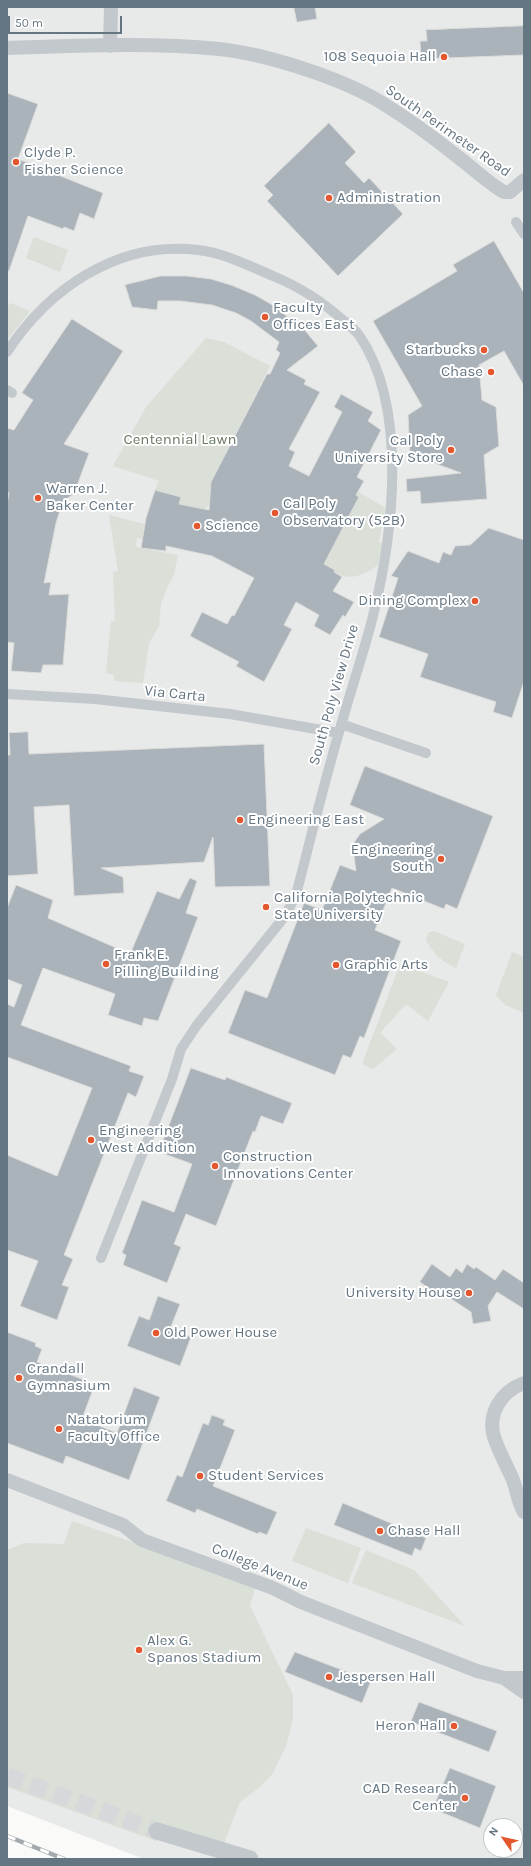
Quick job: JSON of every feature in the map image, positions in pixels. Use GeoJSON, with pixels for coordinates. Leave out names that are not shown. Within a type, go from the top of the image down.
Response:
{"type":"FeatureCollection","features":[{"type":"Feature","properties":{"kind":"street"},"geometry":{"type":"LineString","coordinates":[[110,46],[111,7]]}},
{"type":"Feature","properties":{"kind":"street","name":"South Perimeter Road"},"geometry":{"type":"LineString","coordinates":[[7,48],[110,46],[219,49],[244,53],[306,70],[337,81],[378,101],[416,125],[498,188],[510,192],[524,180]]}},
{"type":"Feature","properties":{"kind":"street"},"geometry":{"type":"LineString","coordinates":[[516,222],[524,234]]}},
{"type":"Feature","properties":{"kind":"street","name":"South Poly View Drive"},"geometry":{"type":"LineString","coordinates":[[7,352],[22,330],[43,306],[68,286],[91,271],[116,259],[132,254],[186,248],[220,254],[290,283],[327,305],[358,334],[375,367],[387,405],[392,450],[391,503],[388,535],[373,617],[340,728],[296,895],[285,916],[197,1025],[181,1049],[172,1079],[101,1258]]}},
{"type":"Feature","properties":{"kind":"street","name":"Via Carta"},"geometry":{"type":"LineString","coordinates":[[7,694],[95,699],[340,728],[426,753]]}},
{"type":"Feature","properties":{"kind":"street"},"geometry":{"type":"LineString","coordinates":[[523,1512],[513,1481],[494,1436],[493,1423],[495,1410],[502,1397],[514,1387],[524,1383]]}},
{"type":"Feature","properties":{"kind":"street","name":"College Avenue"},"geometry":{"type":"LineString","coordinates":[[7,1480],[123,1525],[142,1540],[273,1588],[301,1602],[477,1671],[504,1678],[524,1678]]}},
{"type":"Feature","properties":{"kind":"street","name":"College Avenue"},"geometry":{"type":"LineString","coordinates":[[504,1678],[524,1692]]}},
{"type":"Feature","properties":{"kind":"street"},"geometry":{"type":"LineString","coordinates":[[157,1831],[250,1859]]}},
{"type":"Feature","properties":{"kind":"shaded area","name":"California Polytechnic State University"},"geometry":{"type":"Polygon","coordinates":[[[7,7],[524,7],[524,1859],[144,1859],[7,1806],[7,7]]]}},
{"type":"Feature","properties":{"kind":"green space"},"geometry":{"type":"Polygon","coordinates":[[[34,237],[68,250],[60,272],[26,258],[34,237]]]}},
{"type":"Feature","properties":{"kind":"green space"},"geometry":{"type":"Polygon","coordinates":[[[11,303],[30,311],[7,340],[7,306],[11,303]]]}},
{"type":"Feature","properties":{"kind":"green space","name":"Centennial Lawn"},"geometry":{"type":"Polygon","coordinates":[[[206,338],[224,342],[270,366],[211,482],[210,504],[205,509],[179,504],[180,497],[155,490],[159,481],[113,466],[146,407],[206,338]]]}},
{"type":"Feature","properties":{"kind":"green space"},"geometry":{"type":"Polygon","coordinates":[[[358,492],[386,508],[384,525],[382,525],[379,543],[382,543],[378,565],[357,576],[346,577],[334,572],[335,569],[324,564],[359,497],[357,495],[358,492]]]}},
{"type":"Feature","properties":{"kind":"green space"},"geometry":{"type":"Polygon","coordinates":[[[109,515],[144,524],[142,539],[137,538],[136,547],[178,555],[174,575],[161,603],[159,626],[149,644],[143,683],[114,681],[114,675],[106,673],[111,621],[115,621],[113,572],[118,571],[109,515]]]}},
{"type":"Feature","properties":{"kind":"green space"},"geometry":{"type":"Polygon","coordinates":[[[434,931],[465,944],[456,968],[451,966],[435,953],[426,940],[428,933],[434,931]]]}},
{"type":"Feature","properties":{"kind":"green space"},"geometry":{"type":"Polygon","coordinates":[[[512,952],[524,957],[524,1013],[505,1005],[496,995],[512,952]]]}},
{"type":"Feature","properties":{"kind":"green space"},"geometry":{"type":"Polygon","coordinates":[[[400,964],[449,982],[428,1021],[406,1004],[380,1033],[397,1049],[373,1069],[362,1064],[400,964]]]}},
{"type":"Feature","properties":{"kind":"green space","name":"Alex G. Spanos Stadium"},"geometry":{"type":"Polygon","coordinates":[[[72,1521],[256,1585],[250,1606],[293,1695],[293,1719],[286,1746],[272,1775],[240,1802],[224,1843],[162,1825],[156,1841],[7,1787],[7,1550],[24,1543],[64,1544],[72,1521]]]}},
{"type":"Feature","properties":{"kind":"green space"},"geometry":{"type":"Polygon","coordinates":[[[306,1528],[361,1548],[348,1583],[292,1561],[306,1528]]]}},
{"type":"Feature","properties":{"kind":"green space"},"geometry":{"type":"Polygon","coordinates":[[[366,1550],[414,1570],[465,1626],[352,1583],[366,1550]]]}},
{"type":"Feature","properties":{"kind":"building"},"geometry":{"type":"Polygon","coordinates":[[[294,7],[315,7],[317,19],[297,22],[294,7]]]}},
{"type":"Feature","properties":{"kind":"building","name":"108 Sequoia Hall"},"geometry":{"type":"Polygon","coordinates":[[[524,26],[524,55],[421,59],[420,41],[427,41],[426,30],[524,26]]]}},
{"type":"Feature","properties":{"kind":"building","name":"Clyde P. Fisher Science"},"geometry":{"type":"Polygon","coordinates":[[[7,93],[38,104],[18,159],[103,193],[94,219],[80,213],[74,231],[64,227],[63,229],[28,216],[9,271],[7,271],[7,93]]]}},
{"type":"Feature","properties":{"kind":"building","name":"Administration"},"geometry":{"type":"Polygon","coordinates":[[[329,123],[356,152],[345,163],[364,183],[369,178],[403,214],[338,276],[267,201],[273,195],[264,186],[329,123]]]}},
{"type":"Feature","properties":{"kind":"building"},"geometry":{"type":"Polygon","coordinates":[[[494,241],[524,293],[524,386],[504,351],[479,365],[482,400],[496,407],[499,446],[484,455],[487,499],[421,504],[420,491],[407,492],[406,479],[461,473],[410,454],[408,415],[422,406],[373,321],[457,271],[453,265],[494,241]]]}},
{"type":"Feature","properties":{"kind":"building","name":"Science"},"geometry":{"type":"Polygon","coordinates":[[[161,276],[187,276],[211,279],[255,295],[276,307],[300,328],[302,327],[318,346],[287,370],[306,380],[304,384],[320,392],[289,449],[295,452],[289,466],[309,476],[342,412],[334,407],[341,394],[373,412],[368,421],[381,430],[357,477],[364,481],[356,495],[359,497],[324,564],[335,570],[334,572],[342,577],[333,591],[354,602],[345,617],[343,615],[330,635],[314,626],[319,615],[296,602],[284,625],[292,629],[264,682],[236,666],[239,662],[190,636],[202,612],[227,624],[232,615],[234,616],[254,578],[212,556],[166,546],[166,551],[141,548],[146,518],[155,490],[181,497],[179,504],[209,510],[211,482],[267,374],[270,374],[280,353],[276,350],[279,342],[251,321],[236,313],[212,305],[180,301],[158,301],[157,310],[132,307],[125,285],[161,276]]]}},
{"type":"Feature","properties":{"kind":"building","name":"Warren J. Baker Center"},"geometry":{"type":"Polygon","coordinates":[[[72,319],[123,351],[64,444],[89,453],[74,494],[63,501],[56,523],[44,583],[51,582],[49,595],[69,594],[63,665],[43,665],[41,673],[11,671],[14,643],[7,642],[7,504],[9,493],[7,492],[7,428],[14,430],[33,400],[22,393],[72,319]]]}},
{"type":"Feature","properties":{"kind":"building","name":"Dining Complex"},"geometry":{"type":"Polygon","coordinates":[[[489,528],[524,540],[524,681],[512,718],[493,712],[496,702],[420,677],[428,654],[379,637],[398,578],[391,576],[408,551],[439,563],[443,552],[451,555],[455,546],[470,545],[489,528]]]}},
{"type":"Feature","properties":{"kind":"building","name":"Engineering East"},"geometry":{"type":"Polygon","coordinates":[[[28,732],[29,754],[264,744],[270,886],[215,887],[213,837],[204,862],[101,868],[123,877],[124,893],[74,896],[69,805],[34,807],[38,874],[7,876],[7,755],[10,755],[9,733],[28,732]]]}},
{"type":"Feature","properties":{"kind":"building"},"geometry":{"type":"Polygon","coordinates":[[[365,766],[493,816],[457,909],[446,904],[444,909],[392,888],[375,930],[401,941],[364,1038],[360,1036],[351,1058],[343,1055],[335,1075],[228,1033],[245,990],[267,998],[304,903],[322,910],[340,865],[356,871],[353,849],[355,841],[360,834],[384,819],[350,805],[365,766]]]}},
{"type":"Feature","properties":{"kind":"building"},"geometry":{"type":"Polygon","coordinates":[[[190,878],[197,881],[186,913],[198,917],[158,1021],[144,1018],[142,1026],[108,1015],[115,994],[43,968],[21,1025],[131,1066],[129,1071],[144,1076],[136,1097],[128,1093],[64,1255],[73,1259],[62,1285],[69,1287],[57,1320],[20,1306],[38,1261],[7,1250],[7,1155],[57,1176],[92,1088],[7,1057],[7,1004],[14,1007],[22,985],[7,979],[7,908],[16,885],[53,900],[48,918],[130,954],[157,891],[179,899],[190,878]]]}},
{"type":"Feature","properties":{"kind":"building","name":"Construction Innovations Center"},"geometry":{"type":"Polygon","coordinates":[[[191,1068],[225,1080],[226,1077],[292,1103],[283,1124],[261,1116],[255,1132],[253,1131],[216,1226],[186,1214],[174,1244],[181,1247],[167,1283],[123,1265],[126,1255],[122,1253],[142,1200],[174,1212],[192,1164],[159,1152],[191,1068]]]}},
{"type":"Feature","properties":{"kind":"building","name":"University House"},"geometry":{"type":"Polygon","coordinates":[[[432,1264],[450,1277],[456,1268],[462,1273],[467,1264],[474,1269],[476,1267],[495,1280],[503,1269],[524,1283],[524,1309],[497,1292],[488,1306],[491,1321],[473,1324],[471,1312],[439,1291],[437,1294],[420,1282],[432,1264]]]}},
{"type":"Feature","properties":{"kind":"building","name":"Old Power House"},"geometry":{"type":"Polygon","coordinates":[[[158,1296],[180,1304],[170,1329],[191,1337],[180,1366],[127,1346],[139,1316],[149,1320],[158,1296]]]}},
{"type":"Feature","properties":{"kind":"building","name":"Natatorium Faculty Office"},"geometry":{"type":"Polygon","coordinates":[[[7,1332],[36,1343],[35,1346],[42,1349],[37,1362],[95,1384],[82,1419],[117,1433],[134,1387],[160,1397],[129,1480],[66,1456],[63,1464],[7,1443],[7,1332]]]}},
{"type":"Feature","properties":{"kind":"building","name":"Student Services"},"geometry":{"type":"Polygon","coordinates":[[[212,1415],[225,1420],[223,1425],[235,1430],[213,1486],[277,1512],[267,1535],[259,1532],[258,1534],[197,1509],[195,1513],[166,1501],[177,1475],[182,1477],[203,1423],[208,1425],[212,1415]]]}},
{"type":"Feature","properties":{"kind":"building","name":"Chase Hall"},"geometry":{"type":"Polygon","coordinates":[[[343,1503],[426,1538],[421,1551],[415,1548],[412,1556],[334,1525],[343,1503]]]}},
{"type":"Feature","properties":{"kind":"building","name":"Jespersen Hall"},"geometry":{"type":"Polygon","coordinates":[[[295,1652],[371,1681],[362,1703],[285,1672],[295,1652]]]}},
{"type":"Feature","properties":{"kind":"building","name":"Heron Hall"},"geometry":{"type":"Polygon","coordinates":[[[419,1702],[497,1731],[489,1752],[411,1722],[419,1702]]]}},
{"type":"Feature","properties":{"kind":"building","name":"CAD Research Center"},"geometry":{"type":"Polygon","coordinates":[[[450,1768],[496,1786],[480,1828],[433,1809],[450,1768]]]}},
{"type":"Feature","properties":{"kind":"tunnel"},"geometry":{"type":"LineString","coordinates":[[7,1776],[157,1831]]}},
{"type":"Feature","properties":{"kind":"railway"},"geometry":{"type":"LineString","coordinates":[[7,1836],[64,1859]]}},
{"type":"Feature","properties":{"kind":"place","name":"108 Sequoia Hall"},"geometry":{"type":"Point","coordinates":[444,57]}},
{"type":"Feature","properties":{"kind":"place","name":"Clyde P. Fisher Science"},"geometry":{"type":"Point","coordinates":[16,162]}},
{"type":"Feature","properties":{"kind":"place","name":"Administration"},"geometry":{"type":"Point","coordinates":[329,198]}},
{"type":"Feature","properties":{"kind":"place","name":"Faculty Offices East"},"geometry":{"type":"Point","coordinates":[265,317]}},
{"type":"Feature","properties":{"kind":"place","name":"Starbucks"},"geometry":{"type":"Point","coordinates":[484,350]}},
{"type":"Feature","properties":{"kind":"place","name":"Chase"},"geometry":{"type":"Point","coordinates":[491,372]}},
{"type":"Feature","properties":{"kind":"place","name":"Cal Poly University Store"},"geometry":{"type":"Point","coordinates":[451,450]}},
{"type":"Feature","properties":{"kind":"place","name":"Warren J. Baker Center"},"geometry":{"type":"Point","coordinates":[38,498]}},
{"type":"Feature","properties":{"kind":"place","name":"Cal Poly Observatory (52B)"},"geometry":{"type":"Point","coordinates":[275,513]}},
{"type":"Feature","properties":{"kind":"place","name":"Science"},"geometry":{"type":"Point","coordinates":[197,526]}},
{"type":"Feature","properties":{"kind":"place","name":"Dining Complex"},"geometry":{"type":"Point","coordinates":[475,601]}},
{"type":"Feature","properties":{"kind":"place","name":"Engineering East"},"geometry":{"type":"Point","coordinates":[240,820]}},
{"type":"Feature","properties":{"kind":"place","name":"Engineering South"},"geometry":{"type":"Point","coordinates":[441,859]}},
{"type":"Feature","properties":{"kind":"place","name":"California Polytechnic State University"},"geometry":{"type":"Point","coordinates":[266,907]}},
{"type":"Feature","properties":{"kind":"place","name":"Frank E. Pilling Building"},"geometry":{"type":"Point","coordinates":[106,964]}},
{"type":"Feature","properties":{"kind":"place","name":"Graphic Arts"},"geometry":{"type":"Point","coordinates":[336,965]}},
{"type":"Feature","properties":{"kind":"place","name":"Engineering West Addition"},"geometry":{"type":"Point","coordinates":[91,1140]}},
{"type":"Feature","properties":{"kind":"place","name":"Construction Innovations Center"},"geometry":{"type":"Point","coordinates":[215,1166]}},
{"type":"Feature","properties":{"kind":"place","name":"University House"},"geometry":{"type":"Point","coordinates":[469,1293]}},
{"type":"Feature","properties":{"kind":"place","name":"Old Power House"},"geometry":{"type":"Point","coordinates":[156,1333]}},
{"type":"Feature","properties":{"kind":"place","name":"Crandall Gymnasium"},"geometry":{"type":"Point","coordinates":[19,1378]}},
{"type":"Feature","properties":{"kind":"place","name":"Natatorium Faculty Office"},"geometry":{"type":"Point","coordinates":[59,1429]}},
{"type":"Feature","properties":{"kind":"place","name":"Student Services"},"geometry":{"type":"Point","coordinates":[200,1476]}},
{"type":"Feature","properties":{"kind":"place","name":"Chase Hall"},"geometry":{"type":"Point","coordinates":[380,1531]}},
{"type":"Feature","properties":{"kind":"place","name":"Alex G. Spanos Stadium"},"geometry":{"type":"Point","coordinates":[139,1650]}},
{"type":"Feature","properties":{"kind":"place","name":"Jespersen Hall"},"geometry":{"type":"Point","coordinates":[329,1677]}},
{"type":"Feature","properties":{"kind":"place","name":"Heron Hall"},"geometry":{"type":"Point","coordinates":[454,1726]}},
{"type":"Feature","properties":{"kind":"place","name":"CAD Research Center"},"geometry":{"type":"Point","coordinates":[465,1798]}}]}
